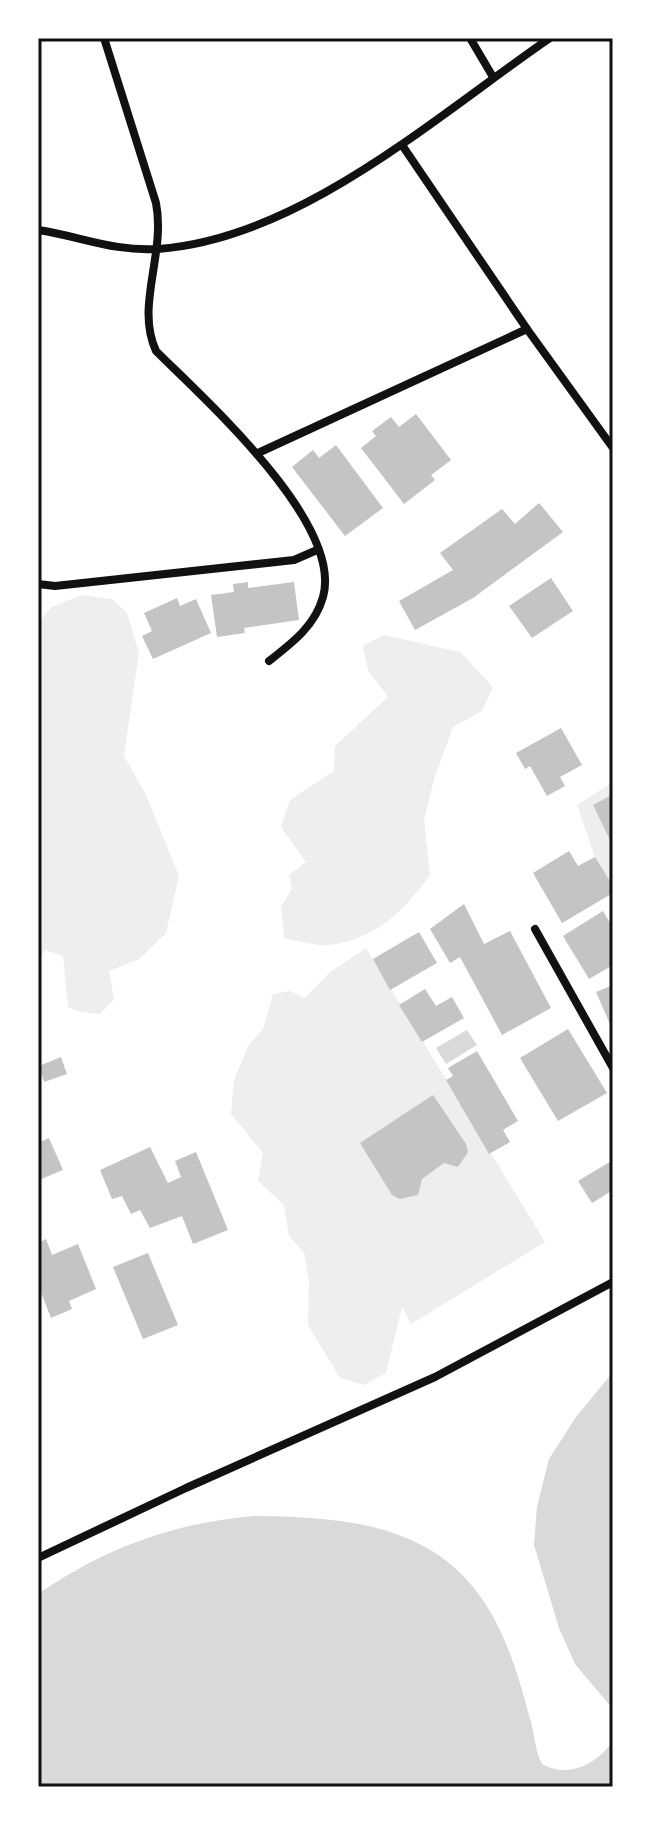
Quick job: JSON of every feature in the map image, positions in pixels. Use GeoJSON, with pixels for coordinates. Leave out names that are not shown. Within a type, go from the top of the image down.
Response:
{"type":"FeatureCollection","features":[{"type":"Feature","properties":{"kind":"street"},"geometry":{"type":"LineString","coordinates":[[104,38],[156,203],[161,229],[147,332],[156,351],[258,453],[307,523],[323,566],[324,596],[305,632],[269,661]]}},
{"type":"Feature","properties":{"kind":"street"},"geometry":{"type":"LineString","coordinates":[[470,38],[493,77]]}},
{"type":"Feature","properties":{"kind":"street"},"geometry":{"type":"LineString","coordinates":[[38,230],[110,248],[158,249],[220,238],[279,217],[402,145],[550,38]]}},
{"type":"Feature","properties":{"kind":"street"},"geometry":{"type":"LineString","coordinates":[[402,145],[527,329],[613,448]]}},
{"type":"Feature","properties":{"kind":"street"},"geometry":{"type":"LineString","coordinates":[[258,453],[527,329]]}},
{"type":"Feature","properties":{"kind":"street"},"geometry":{"type":"LineString","coordinates":[[38,584],[55,586],[294,560],[317,550]]}},
{"type":"Feature","properties":{"kind":"street"},"geometry":{"type":"LineString","coordinates":[[535,929],[613,1068]]}},
{"type":"Feature","properties":{"kind":"street"},"geometry":{"type":"LineString","coordinates":[[38,1558],[435,1377],[613,1282]]}},
{"type":"Feature","properties":{"kind":"shaded area"},"geometry":{"type":"Polygon","coordinates":[[[82,595],[112,599],[127,613],[139,652],[124,756],[146,795],[179,876],[166,933],[139,959],[109,971],[114,999],[100,1014],[68,1007],[63,956],[45,950],[38,963],[38,624],[51,607],[82,595]]]}},
{"type":"Feature","properties":{"kind":"shaded area"},"geometry":{"type":"Polygon","coordinates":[[[384,635],[460,652],[493,687],[482,711],[453,727],[435,776],[424,819],[430,875],[420,888],[387,922],[360,937],[328,945],[284,938],[281,907],[292,889],[289,875],[306,862],[281,827],[290,800],[334,771],[335,746],[388,697],[368,670],[363,646],[384,635]]]}},
{"type":"Feature","properties":{"kind":"shaded area"},"geometry":{"type":"Polygon","coordinates":[[[613,782],[613,886],[595,857],[577,805],[613,782]]]}},
{"type":"Feature","properties":{"kind":"shaded area"},"geometry":{"type":"Polygon","coordinates":[[[366,948],[545,1242],[411,1324],[402,1307],[386,1373],[364,1385],[340,1378],[308,1325],[309,1282],[304,1253],[289,1236],[284,1205],[258,1181],[263,1153],[231,1114],[234,1080],[248,1046],[263,1029],[273,994],[290,991],[305,998],[330,972],[366,948]]]}},
{"type":"Feature","properties":{"kind":"shaded area"},"geometry":{"type":"Polygon","coordinates":[[[467,1030],[477,1045],[446,1064],[436,1048],[467,1030]]]}},
{"type":"Feature","properties":{"kind":"shaded area"},"geometry":{"type":"Polygon","coordinates":[[[613,1372],[613,1709],[575,1664],[559,1628],[534,1545],[537,1507],[549,1459],[576,1417],[613,1372]]]}},
{"type":"Feature","properties":{"kind":"shaded area"},"geometry":{"type":"Polygon","coordinates":[[[254,1516],[334,1520],[371,1527],[405,1538],[436,1554],[464,1576],[488,1607],[514,1664],[542,1764],[562,1770],[581,1767],[599,1756],[613,1741],[613,1787],[38,1787],[38,1594],[89,1563],[141,1540],[224,1519],[254,1516]]]}},
{"type":"Feature","properties":{"kind":"building"},"geometry":{"type":"Polygon","coordinates":[[[416,414],[451,460],[431,475],[435,480],[404,504],[361,448],[376,436],[372,431],[391,417],[399,427],[416,414]]]}},
{"type":"Feature","properties":{"kind":"building"},"geometry":{"type":"Polygon","coordinates":[[[336,445],[383,508],[345,536],[292,467],[313,450],[319,458],[336,445]]]}},
{"type":"Feature","properties":{"kind":"building"},"geometry":{"type":"Polygon","coordinates":[[[539,503],[563,532],[473,598],[415,630],[399,601],[453,570],[440,553],[502,509],[515,524],[539,503]]]}},
{"type":"Feature","properties":{"kind":"building"},"geometry":{"type":"Polygon","coordinates":[[[551,578],[573,611],[532,638],[509,606],[551,578]]]}},
{"type":"Feature","properties":{"kind":"building"},"geometry":{"type":"Polygon","coordinates":[[[248,582],[248,588],[294,582],[299,620],[244,628],[245,633],[217,637],[211,595],[234,592],[233,584],[248,582]]]}},
{"type":"Feature","properties":{"kind":"building"},"geometry":{"type":"Polygon","coordinates":[[[177,598],[180,606],[196,599],[211,633],[153,659],[142,636],[152,631],[144,613],[177,598]]]}},
{"type":"Feature","properties":{"kind":"building"},"geometry":{"type":"Polygon","coordinates":[[[561,728],[582,765],[560,777],[565,786],[547,796],[530,766],[525,769],[516,753],[561,728]]]}},
{"type":"Feature","properties":{"kind":"building"},"geometry":{"type":"Polygon","coordinates":[[[610,796],[613,802],[613,846],[593,805],[610,796]]]}},
{"type":"Feature","properties":{"kind":"building"},"geometry":{"type":"Polygon","coordinates":[[[569,851],[578,866],[595,857],[613,886],[613,893],[562,923],[533,873],[569,851]]]}},
{"type":"Feature","properties":{"kind":"building"},"geometry":{"type":"Polygon","coordinates":[[[464,904],[484,944],[510,931],[551,1008],[502,1035],[460,957],[450,963],[430,929],[464,904]]]}},
{"type":"Feature","properties":{"kind":"building"},"geometry":{"type":"Polygon","coordinates":[[[603,911],[613,928],[613,965],[589,979],[563,936],[603,911]]]}},
{"type":"Feature","properties":{"kind":"building"},"geometry":{"type":"Polygon","coordinates":[[[419,932],[437,963],[390,990],[373,959],[419,932]]]}},
{"type":"Feature","properties":{"kind":"building"},"geometry":{"type":"Polygon","coordinates":[[[613,985],[613,1031],[596,992],[613,985]]]}},
{"type":"Feature","properties":{"kind":"building"},"geometry":{"type":"Polygon","coordinates":[[[425,989],[436,1006],[452,997],[464,1018],[422,1042],[399,1005],[425,989]]]}},
{"type":"Feature","properties":{"kind":"building"},"geometry":{"type":"Polygon","coordinates":[[[568,1029],[607,1093],[558,1121],[520,1058],[568,1029]]]}},
{"type":"Feature","properties":{"kind":"building"},"geometry":{"type":"Polygon","coordinates":[[[477,1051],[518,1121],[503,1130],[510,1142],[489,1154],[446,1080],[453,1076],[448,1068],[477,1051]]]}},
{"type":"Feature","properties":{"kind":"building"},"geometry":{"type":"Polygon","coordinates":[[[61,1057],[67,1074],[44,1082],[39,1066],[61,1057]]]}},
{"type":"Feature","properties":{"kind":"building"},"geometry":{"type":"Polygon","coordinates":[[[433,1095],[466,1144],[468,1152],[458,1167],[444,1163],[422,1179],[418,1195],[400,1199],[392,1195],[360,1143],[433,1095]]]}},
{"type":"Feature","properties":{"kind":"building"},"geometry":{"type":"Polygon","coordinates":[[[49,1138],[63,1170],[39,1180],[38,1143],[49,1138]]]}},
{"type":"Feature","properties":{"kind":"building"},"geometry":{"type":"Polygon","coordinates":[[[150,1147],[168,1183],[181,1177],[175,1161],[196,1152],[228,1230],[193,1244],[182,1216],[150,1228],[140,1210],[131,1214],[122,1196],[112,1199],[100,1170],[150,1147]]]}},
{"type":"Feature","properties":{"kind":"building"},"geometry":{"type":"Polygon","coordinates":[[[613,1160],[613,1190],[592,1203],[578,1181],[613,1160]]]}},
{"type":"Feature","properties":{"kind":"building"},"geometry":{"type":"Polygon","coordinates":[[[46,1239],[52,1255],[78,1244],[96,1289],[69,1301],[72,1309],[51,1318],[38,1285],[38,1243],[46,1239]]]}},
{"type":"Feature","properties":{"kind":"building"},"geometry":{"type":"Polygon","coordinates":[[[148,1253],[178,1325],[143,1339],[113,1267],[148,1253]]]}}]}
